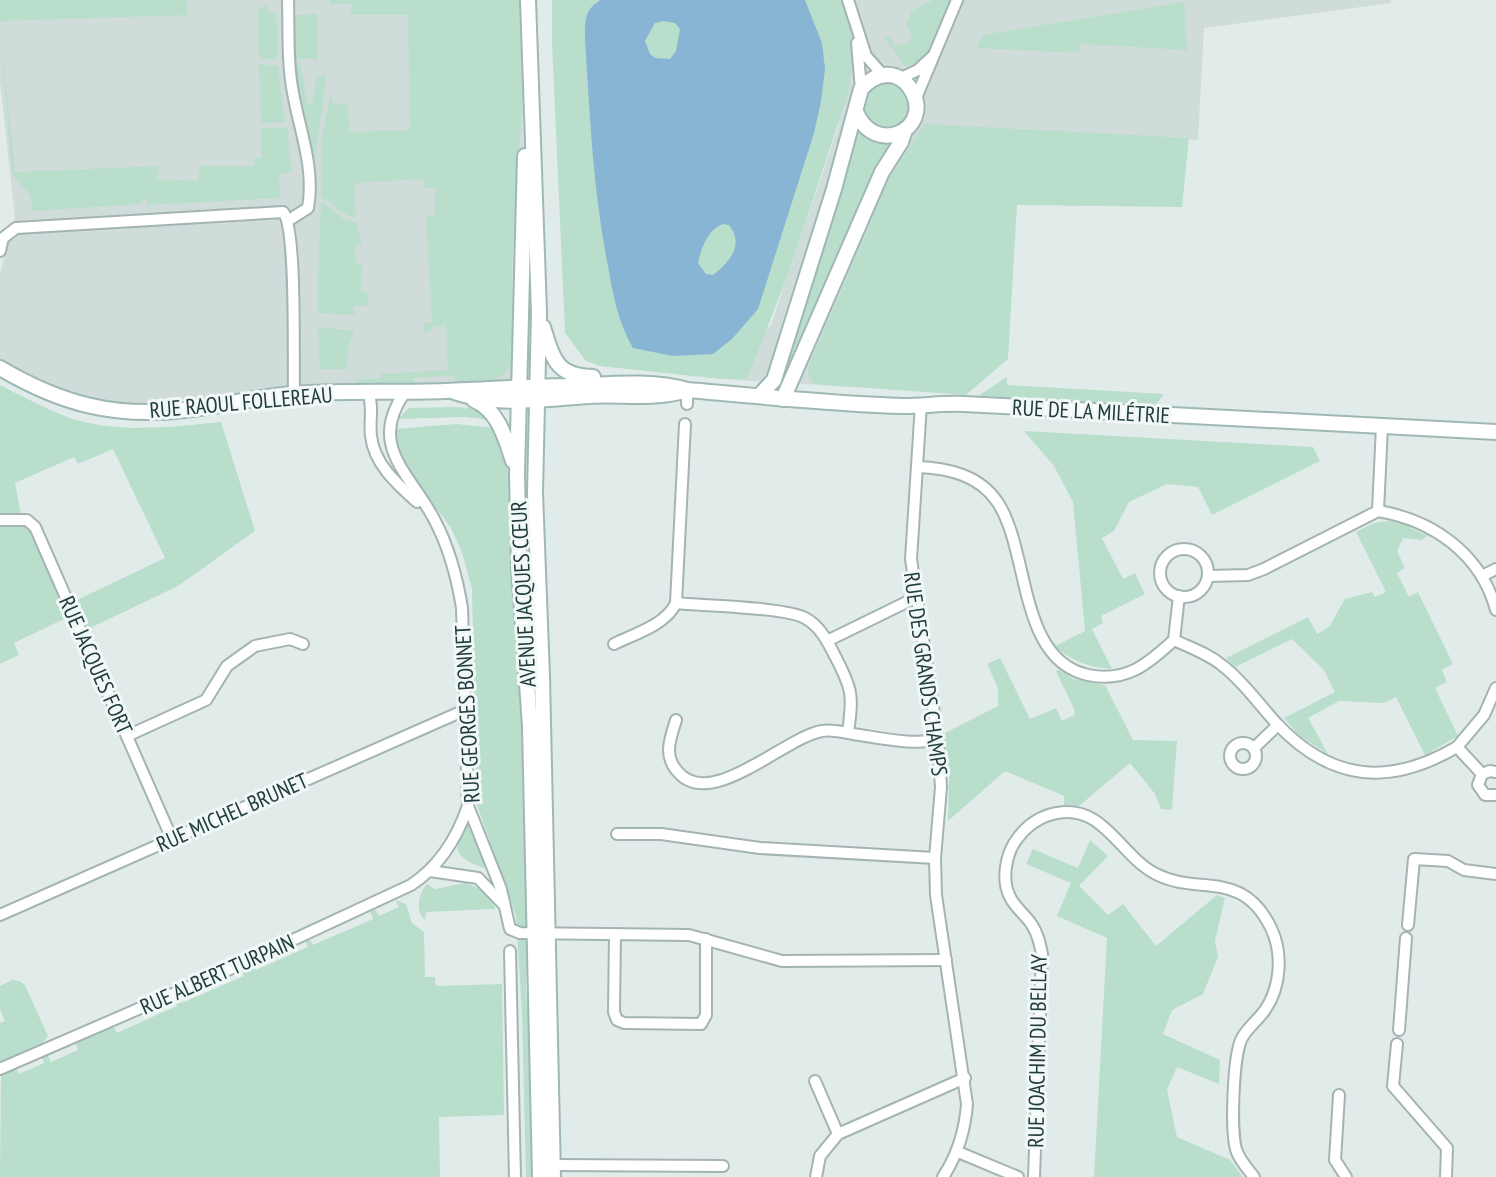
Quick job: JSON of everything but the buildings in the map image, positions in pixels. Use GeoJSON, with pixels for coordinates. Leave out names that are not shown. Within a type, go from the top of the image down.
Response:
{"type":"FeatureCollection","features":[{"type":"Feature","properties":{"kind":"street"},"geometry":{"type":"LineString","coordinates":[[288,0],[292,91],[310,176],[308,208],[289,220]]}},
{"type":"Feature","properties":{"kind":"street"},"geometry":{"type":"LineString","coordinates":[[848,0],[866,56],[883,75]]}},
{"type":"Feature","properties":{"kind":"street"},"geometry":{"type":"LineString","coordinates":[[783,399],[882,172],[916,113],[916,98],[957,0]]}},
{"type":"Feature","properties":{"kind":"street","name":"AVENUE JACQUES CŒUR"},"geometry":{"type":"LineString","coordinates":[[528,6],[539,312],[536,583],[542,676],[546,1171]]}},
{"type":"Feature","properties":{"kind":"street","name":"AVENUE JACQUES CŒUR"},"geometry":{"type":"LineString","coordinates":[[528,6],[517,474],[519,568],[542,933]]}},
{"type":"Feature","properties":{"kind":"street"},"geometry":{"type":"LineString","coordinates":[[856,25],[861,89]]}},
{"type":"Feature","properties":{"kind":"street"},"geometry":{"type":"LineString","coordinates":[[759,396],[774,380],[861,89],[883,75],[901,78],[918,70],[933,56]]}},
{"type":"Feature","properties":{"kind":"street"},"geometry":{"type":"LineString","coordinates":[[901,78],[916,98]]}},
{"type":"Feature","properties":{"kind":"street"},"geometry":{"type":"LineString","coordinates":[[856,112],[866,129],[875,135],[895,135],[905,130]]}},
{"type":"Feature","properties":{"kind":"street"},"geometry":{"type":"LineString","coordinates":[[0,251],[7,234],[16,228],[283,212],[289,220],[292,251],[294,394]]}},
{"type":"Feature","properties":{"kind":"street"},"geometry":{"type":"LineString","coordinates":[[783,399],[778,380],[800,314],[799,300]]}},
{"type":"Feature","properties":{"kind":"street"},"geometry":{"type":"LineString","coordinates":[[539,312],[551,352],[564,371],[576,377],[636,385]]}},
{"type":"Feature","properties":{"kind":"street","name":"RUE RAOUL FOLLEREAU"},"geometry":{"type":"LineString","coordinates":[[0,368],[61,398],[104,410],[166,412],[294,394],[519,393]]}},
{"type":"Feature","properties":{"kind":"street","name":"RUE DE LA MILÉTRIE"},"geometry":{"type":"LineString","coordinates":[[538,393],[636,385],[672,386],[687,397]]}},
{"type":"Feature","properties":{"kind":"street"},"geometry":{"type":"LineString","coordinates":[[450,391],[484,404],[494,414],[517,474]]}},
{"type":"Feature","properties":{"kind":"street","name":"RUE GEORGES BONNET"},"geometry":{"type":"LineString","coordinates":[[368,392],[373,408],[372,441],[379,462],[433,517]]}},
{"type":"Feature","properties":{"kind":"street","name":"RUE GEORGES BONNET"},"geometry":{"type":"LineString","coordinates":[[405,392],[392,413],[390,440],[397,461],[433,517],[449,552],[460,594],[468,806],[501,889],[510,929],[520,933],[542,933]]}},
{"type":"Feature","properties":{"kind":"street"},"geometry":{"type":"LineString","coordinates":[[470,398],[538,393]]}},
{"type":"Feature","properties":{"kind":"street","name":"RUE DE LA MILÉTRIE"},"geometry":{"type":"LineString","coordinates":[[538,393],[759,396],[906,406],[964,404],[1496,432]]}},
{"type":"Feature","properties":{"kind":"street","name":"RUE DES GRANDS CHAMPS"},"geometry":{"type":"LineString","coordinates":[[921,404],[911,559],[938,740],[941,787],[935,858],[936,895],[967,1104],[958,1152],[943,1177]]}},
{"type":"Feature","properties":{"kind":"street"},"geometry":{"type":"LineString","coordinates":[[614,644],[663,620],[676,603],[685,424]]}},
{"type":"Feature","properties":{"kind":"street"},"geometry":{"type":"LineString","coordinates":[[1378,511],[1382,426]]}},
{"type":"Feature","properties":{"kind":"street"},"geometry":{"type":"LineString","coordinates":[[917,467],[963,475],[977,482],[997,502],[1008,525],[1039,633],[1062,663],[1082,673],[1120,676],[1141,668],[1174,640],[1179,596]]}},
{"type":"Feature","properties":{"kind":"street"},"geometry":{"type":"LineString","coordinates":[[1208,576],[1233,577],[1264,569],[1378,511],[1415,520],[1442,534],[1463,552],[1482,576],[1496,610]]}},
{"type":"Feature","properties":{"kind":"street","name":"RUE JACQUES FORT"},"geometry":{"type":"LineString","coordinates":[[0,520],[27,520],[35,527],[172,839]]}},
{"type":"Feature","properties":{"kind":"street"},"geometry":{"type":"LineString","coordinates":[[1185,549],[1200,555],[1208,568],[1208,576],[1198,593],[1179,596],[1166,588],[1161,574],[1162,566],[1170,554],[1185,549]]}},
{"type":"Feature","properties":{"kind":"street"},"geometry":{"type":"LineString","coordinates":[[1482,576],[1496,569]]}},
{"type":"Feature","properties":{"kind":"street"},"geometry":{"type":"LineString","coordinates":[[827,641],[917,597]]}},
{"type":"Feature","properties":{"kind":"street"},"geometry":{"type":"LineString","coordinates":[[676,603],[797,614],[817,627],[851,686],[848,733]]}},
{"type":"Feature","properties":{"kind":"street"},"geometry":{"type":"LineString","coordinates":[[127,736],[206,700],[227,666],[255,646],[290,639],[303,644]]}},
{"type":"Feature","properties":{"kind":"street"},"geometry":{"type":"LineString","coordinates":[[1174,640],[1207,655],[1226,668],[1300,747],[1318,758],[1361,773],[1401,772],[1457,747],[1484,715],[1496,688]]}},
{"type":"Feature","properties":{"kind":"street","name":"RUE MICHEL BRUNET"},"geometry":{"type":"LineString","coordinates":[[0,915],[465,710]]}},
{"type":"Feature","properties":{"kind":"street"},"geometry":{"type":"LineString","coordinates":[[676,720],[669,740],[670,760],[684,779],[697,784],[714,783],[814,733],[828,730],[920,743],[938,740]]}},
{"type":"Feature","properties":{"kind":"street"},"geometry":{"type":"LineString","coordinates":[[1254,748],[1278,725]]}},
{"type":"Feature","properties":{"kind":"street"},"geometry":{"type":"LineString","coordinates":[[1457,747],[1482,774]]}},
{"type":"Feature","properties":{"kind":"street"},"geometry":{"type":"LineString","coordinates":[[1496,772],[1482,774],[1478,781],[1479,789],[1485,795],[1496,795]]}},
{"type":"Feature","properties":{"kind":"street","name":"RUE ALBERT TURPAIN"},"geometry":{"type":"LineString","coordinates":[[0,1069],[395,894],[430,871],[449,847],[468,806]]}},
{"type":"Feature","properties":{"kind":"street","name":"RUE JOACHIM DU BELLAY"},"geometry":{"type":"LineString","coordinates":[[1034,1177],[1042,954],[1032,924],[1010,897],[1006,875],[1011,848],[1027,827],[1053,814],[1074,812],[1088,815],[1100,823],[1132,857],[1157,875],[1171,880],[1207,883],[1239,893],[1263,914],[1272,930],[1279,967],[1273,994],[1268,1006],[1242,1038],[1236,1062],[1236,1150],[1254,1177]]}},
{"type":"Feature","properties":{"kind":"street"},"geometry":{"type":"LineString","coordinates":[[617,834],[661,834],[760,848],[935,858]]}},
{"type":"Feature","properties":{"kind":"street"},"geometry":{"type":"LineString","coordinates":[[1408,925],[1414,859],[1448,861],[1464,870],[1496,874]]}},
{"type":"Feature","properties":{"kind":"street"},"geometry":{"type":"LineString","coordinates":[[430,871],[478,878],[505,906]]}},
{"type":"Feature","properties":{"kind":"street"},"geometry":{"type":"LineString","coordinates":[[542,933],[689,935],[782,961],[946,960]]}},
{"type":"Feature","properties":{"kind":"street"},"geometry":{"type":"LineString","coordinates":[[615,934],[614,1012],[617,1020],[624,1023],[697,1025],[704,1020],[706,939]]}},
{"type":"Feature","properties":{"kind":"street"},"geometry":{"type":"LineString","coordinates":[[1399,1030],[1406,938]]}},
{"type":"Feature","properties":{"kind":"street"},"geometry":{"type":"LineString","coordinates":[[510,951],[515,1177]]}},
{"type":"Feature","properties":{"kind":"street"},"geometry":{"type":"LineString","coordinates":[[1397,1044],[1393,1086],[1447,1148],[1446,1177]]}},
{"type":"Feature","properties":{"kind":"street"},"geometry":{"type":"LineString","coordinates":[[816,1177],[820,1156],[838,1134],[965,1078]]}},
{"type":"Feature","properties":{"kind":"street"},"geometry":{"type":"LineString","coordinates":[[815,1081],[838,1134]]}},
{"type":"Feature","properties":{"kind":"street"},"geometry":{"type":"LineString","coordinates":[[1339,1095],[1335,1160],[1346,1177]]}},
{"type":"Feature","properties":{"kind":"street","name":"RUE JOACHIM DU BELLAY"},"geometry":{"type":"LineString","coordinates":[[958,1152],[1018,1177]]}},
{"type":"Feature","properties":{"kind":"street"},"geometry":{"type":"LineString","coordinates":[[546,1171],[723,1166]]}},
{"type":"Feature","properties":{"kind":"shaded area"},"geometry":{"type":"Polygon","coordinates":[[[0,0],[522,0],[526,381],[178,405],[118,405],[54,390],[0,362],[0,273],[15,218],[0,81],[0,0]]]}},
{"type":"Feature","properties":{"kind":"shaded area"},"geometry":{"type":"Polygon","coordinates":[[[845,0],[1391,0],[1391,3],[1204,28],[1198,140],[933,125],[886,389],[720,379],[771,325],[838,128],[854,53],[845,0]]]}},
{"type":"Feature","properties":{"kind":"green space"},"geometry":{"type":"Polygon","coordinates":[[[0,0],[187,0],[187,15],[0,21],[0,0]]]}},
{"type":"Feature","properties":{"kind":"green space"},"geometry":{"type":"Polygon","coordinates":[[[330,0],[522,0],[523,90],[512,262],[512,361],[497,379],[458,384],[453,375],[414,378],[413,383],[356,384],[356,380],[381,378],[381,374],[448,370],[446,324],[424,332],[424,323],[432,322],[426,216],[435,215],[435,188],[424,188],[423,179],[356,183],[356,217],[321,197],[321,144],[330,98],[333,104],[348,104],[349,132],[410,130],[408,15],[351,15],[351,4],[330,4],[330,0]]]}},
{"type":"Feature","properties":{"kind":"green space"},"geometry":{"type":"Polygon","coordinates":[[[552,0],[845,0],[854,53],[848,94],[788,275],[747,379],[600,366],[586,361],[565,333],[552,0]]]}},
{"type":"Feature","properties":{"kind":"green space"},"geometry":{"type":"Polygon","coordinates":[[[933,0],[951,0],[935,42],[922,60],[905,66],[885,39],[890,35],[894,46],[908,43],[912,35],[906,23],[912,11],[933,0]]]}},
{"type":"Feature","properties":{"kind":"green space"},"geometry":{"type":"Polygon","coordinates":[[[1184,2],[1187,50],[1080,44],[1079,53],[977,48],[983,35],[1184,2]]]}},
{"type":"Feature","properties":{"kind":"green space"},"geometry":{"type":"Polygon","coordinates":[[[267,4],[267,12],[276,12],[276,59],[259,59],[258,11],[267,4]]]}},
{"type":"Feature","properties":{"kind":"green space"},"geometry":{"type":"Polygon","coordinates":[[[317,14],[318,59],[293,59],[292,18],[317,14]]]}},
{"type":"Feature","properties":{"kind":"green space"},"geometry":{"type":"Polygon","coordinates":[[[0,29],[15,172],[160,166],[156,179],[198,181],[199,166],[254,166],[254,158],[261,158],[261,128],[287,128],[292,172],[279,174],[280,198],[147,205],[147,198],[138,204],[33,211],[30,195],[12,174],[0,29]]]}},
{"type":"Feature","properties":{"kind":"green space"},"geometry":{"type":"Polygon","coordinates":[[[297,63],[300,63],[308,104],[312,105],[317,75],[325,75],[315,172],[294,81],[297,80],[297,63]]]}},
{"type":"Feature","properties":{"kind":"green space"},"geometry":{"type":"Polygon","coordinates":[[[259,64],[278,66],[285,122],[261,123],[259,64]]]}},
{"type":"Feature","properties":{"kind":"green space"},"geometry":{"type":"Polygon","coordinates":[[[887,84],[902,91],[909,106],[902,121],[887,128],[872,121],[865,106],[872,91],[887,84]]]}},
{"type":"Feature","properties":{"kind":"green space"},"geometry":{"type":"Polygon","coordinates":[[[925,124],[1189,138],[1182,207],[1017,205],[1008,359],[966,395],[814,384],[809,378],[808,368],[890,177],[925,124]]]}},
{"type":"Feature","properties":{"kind":"green space"},"geometry":{"type":"Polygon","coordinates":[[[856,129],[872,142],[891,145],[877,166],[791,370],[786,369],[841,193],[856,129]]]}},
{"type":"Feature","properties":{"kind":"green space"},"geometry":{"type":"Polygon","coordinates":[[[321,201],[345,220],[356,222],[362,245],[355,246],[356,263],[362,264],[361,292],[367,293],[368,306],[354,306],[354,315],[318,313],[321,201]]]}},
{"type":"Feature","properties":{"kind":"green space"},"geometry":{"type":"Polygon","coordinates":[[[318,327],[354,331],[348,348],[347,369],[320,369],[318,327]]]}},
{"type":"Feature","properties":{"kind":"green space"},"geometry":{"type":"Polygon","coordinates":[[[1007,377],[1007,385],[1164,394],[1156,405],[978,396],[1007,377]]]}},
{"type":"Feature","properties":{"kind":"green space"},"geometry":{"type":"Polygon","coordinates":[[[0,385],[67,417],[104,426],[144,428],[221,422],[255,531],[178,586],[88,629],[75,601],[165,558],[113,449],[78,464],[74,457],[15,483],[21,515],[0,515],[0,385]]]}},
{"type":"Feature","properties":{"kind":"green space"},"geometry":{"type":"Polygon","coordinates":[[[409,408],[481,408],[491,420],[464,417],[398,419],[409,408]]]}},
{"type":"Feature","properties":{"kind":"green space"},"geometry":{"type":"Polygon","coordinates":[[[456,424],[496,428],[506,458],[510,484],[513,611],[528,808],[531,948],[526,986],[532,1025],[535,1177],[526,1177],[516,916],[476,802],[472,589],[462,552],[451,528],[405,467],[397,447],[396,429],[456,424]]]}},
{"type":"Feature","properties":{"kind":"green space"},"geometry":{"type":"Polygon","coordinates":[[[1024,431],[1313,447],[1320,461],[1212,515],[1198,487],[1167,484],[1129,502],[1114,531],[1102,538],[1123,579],[1135,573],[1145,594],[1101,616],[1103,623],[1092,629],[1112,669],[1082,663],[1055,646],[1085,631],[1073,502],[1054,466],[1024,431]]]}},
{"type":"Feature","properties":{"kind":"green space"},"geometry":{"type":"Polygon","coordinates":[[[1374,523],[1401,523],[1428,536],[1421,540],[1403,538],[1397,551],[1405,568],[1397,573],[1409,597],[1418,592],[1453,664],[1442,670],[1447,682],[1435,688],[1458,736],[1425,755],[1396,697],[1384,703],[1339,701],[1308,718],[1328,754],[1300,736],[1284,718],[1335,692],[1324,670],[1292,639],[1235,667],[1226,658],[1308,617],[1317,634],[1329,627],[1345,599],[1372,592],[1375,597],[1386,592],[1356,532],[1374,523]]]}},
{"type":"Feature","properties":{"kind":"green space"},"geometry":{"type":"Polygon","coordinates":[[[22,524],[32,530],[70,616],[14,643],[19,655],[0,664],[0,525],[22,524]]]}},
{"type":"Feature","properties":{"kind":"green space"},"geometry":{"type":"Polygon","coordinates":[[[1000,658],[1030,719],[1056,708],[1062,721],[1074,715],[1075,711],[1056,671],[1059,670],[1073,679],[1105,685],[1133,740],[1177,741],[1172,810],[1161,809],[1155,794],[1130,763],[1079,806],[1064,805],[1064,796],[1005,771],[948,821],[949,778],[945,733],[998,706],[998,688],[987,664],[1000,658]]]}},
{"type":"Feature","properties":{"kind":"green space"},"geometry":{"type":"Polygon","coordinates":[[[469,821],[487,864],[484,868],[466,860],[458,851],[459,839],[469,821]]]}},
{"type":"Feature","properties":{"kind":"green space"},"geometry":{"type":"Polygon","coordinates":[[[1090,840],[1108,856],[1079,886],[1108,915],[1123,904],[1156,946],[1217,895],[1225,898],[1215,941],[1218,957],[1203,994],[1172,1010],[1163,1034],[1220,1060],[1219,1084],[1177,1067],[1167,1090],[1177,1137],[1230,1160],[1243,1177],[1094,1177],[1107,938],[1057,916],[1071,883],[1026,864],[1033,849],[1078,868],[1090,840]]]}},
{"type":"Feature","properties":{"kind":"green space"},"geometry":{"type":"Polygon","coordinates":[[[465,883],[484,892],[495,909],[426,912],[425,920],[419,902],[427,884],[435,889],[465,883]]]}},
{"type":"Feature","properties":{"kind":"green space"},"geometry":{"type":"Polygon","coordinates":[[[395,900],[406,904],[412,923],[424,932],[425,977],[435,977],[436,986],[502,984],[504,1115],[439,1117],[440,1177],[0,1177],[1,1075],[16,1068],[19,1074],[44,1063],[42,1057],[47,1054],[51,1062],[78,1050],[75,1042],[113,1026],[117,1033],[177,1006],[174,998],[179,996],[182,1003],[244,976],[241,968],[252,964],[256,970],[308,947],[305,940],[309,938],[313,945],[373,919],[370,911],[375,909],[379,916],[399,907],[395,900]]]}},
{"type":"Feature","properties":{"kind":"green space"},"geometry":{"type":"Polygon","coordinates":[[[12,980],[25,985],[48,1036],[42,1044],[0,1062],[0,1023],[5,1021],[0,1009],[0,986],[12,980]]]}},
{"type":"Feature","properties":{"kind":"water"},"geometry":{"type":"Polygon","coordinates":[[[601,0],[805,0],[822,43],[825,69],[814,133],[758,309],[732,339],[713,354],[673,356],[633,348],[620,318],[595,182],[585,27],[588,12],[601,0]],[[655,23],[645,41],[655,58],[670,59],[676,51],[680,29],[675,23],[655,23]],[[723,224],[709,235],[701,251],[698,263],[706,274],[713,275],[733,253],[734,233],[729,225],[723,224]]]}}]}
